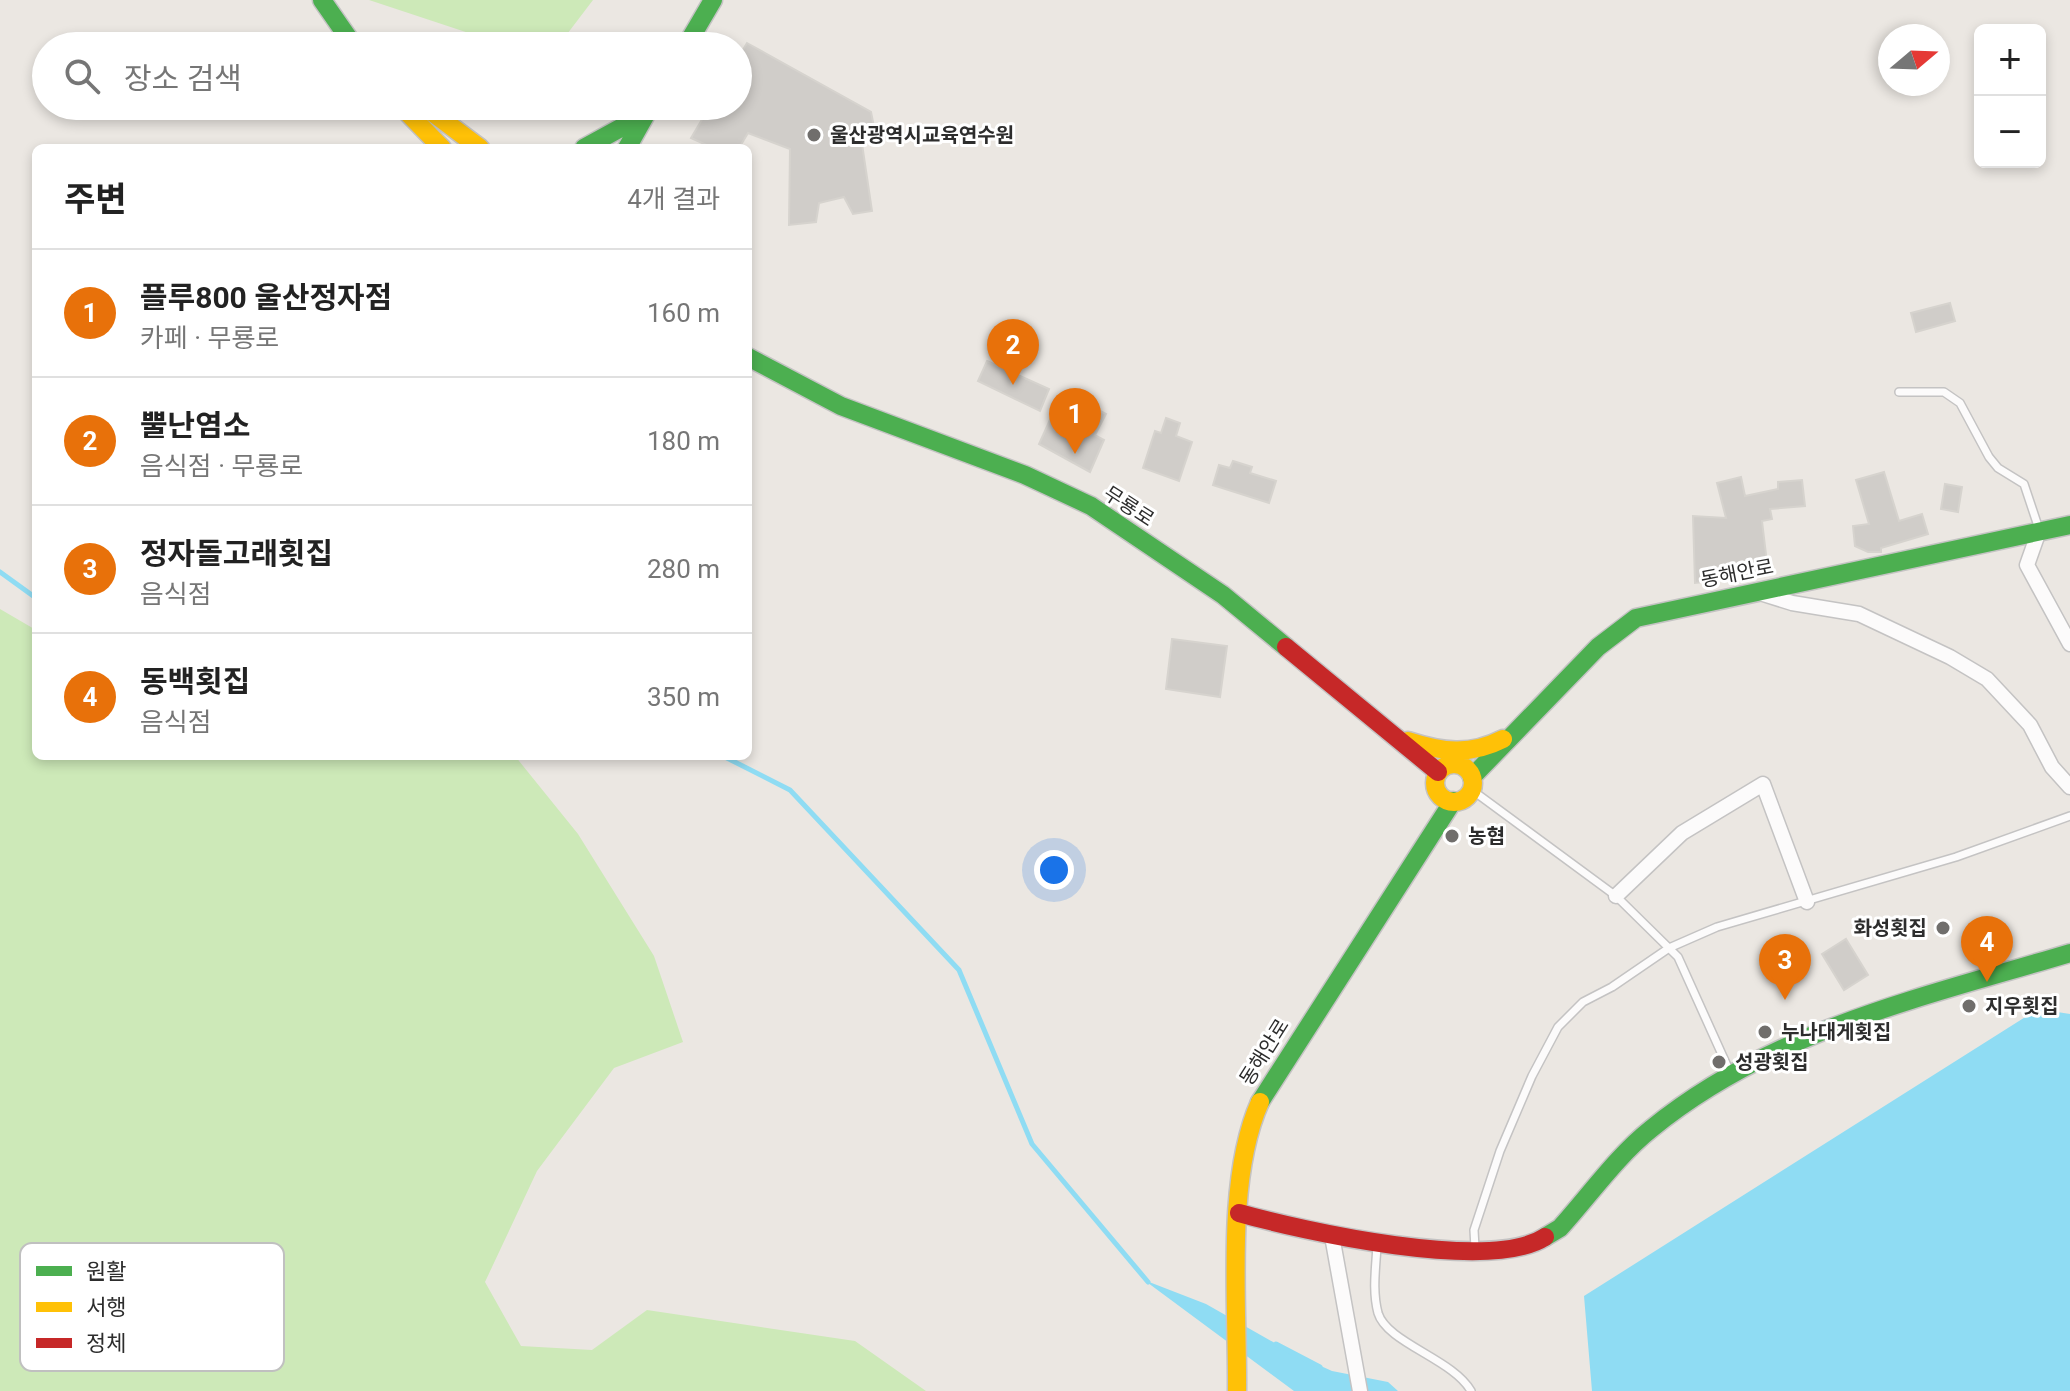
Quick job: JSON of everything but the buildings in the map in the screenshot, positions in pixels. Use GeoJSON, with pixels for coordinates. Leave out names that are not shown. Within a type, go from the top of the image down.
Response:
{"type":"FeatureCollection","features":[{"type":"Feature","properties":{"kind":"main road"},"geometry":{"type":"LineString","coordinates":[[322,0],[344,32]]}},
{"type":"Feature","properties":{"kind":"main road"},"geometry":{"type":"LineString","coordinates":[[694,32],[713,0]]}},
{"type":"Feature","properties":{"kind":"main road"},"geometry":{"type":"LineString","coordinates":[[415,120],[438,144]]}},
{"type":"Feature","properties":{"kind":"main road"},"geometry":{"type":"LineString","coordinates":[[443,120],[475,144]]}},
{"type":"Feature","properties":{"kind":"main road"},"geometry":{"type":"LineString","coordinates":[[591,144],[632,120]]}},
{"type":"Feature","properties":{"kind":"main road"},"geometry":{"type":"LineString","coordinates":[[629,144],[643,120]]}},
{"type":"Feature","properties":{"kind":"main road"},"geometry":{"type":"LineString","coordinates":[[643,144],[647,120]]}},
{"type":"Feature","properties":{"kind":"main road","name":"무룡로"},"geometry":{"type":"LineString","coordinates":[[752,359],[841,406],[1025,475],[1091,506],[1223,595],[1438,772]]}},
{"type":"Feature","properties":{"kind":"main road","name":"동해안로"},"geometry":{"type":"LineString","coordinates":[[1472,784],[1520,728],[1614,631],[1636,618],[2070,525]]}},
{"type":"Feature","properties":{"kind":"main road"},"geometry":{"type":"LineString","coordinates":[[1397,738],[1444,754],[1462,753],[1497,742],[1520,728]]}},
{"type":"Feature","properties":{"kind":"main road"},"geometry":{"type":"LineString","coordinates":[[1457,764],[1466,768],[1472,784],[1464,799],[1453,801],[1438,791],[1438,772],[1446,766],[1457,764]]}},
{"type":"Feature","properties":{"kind":"main road","name":"동해안로"},"geometry":{"type":"LineString","coordinates":[[1237,1386],[1239,1171],[1253,1113],[1453,801]]}},
{"type":"Feature","properties":{"kind":"main road"},"geometry":{"type":"LineString","coordinates":[[1239,1213],[1332,1236],[1377,1243],[1507,1251],[1547,1238],[1649,1130],[1730,1072],[1843,1020],[2070,953]]}},
{"type":"Feature","properties":{"kind":"street"},"geometry":{"type":"LineString","coordinates":[[2039,531],[2027,565],[2070,644]]}},
{"type":"Feature","properties":{"kind":"street"},"geometry":{"type":"LineString","coordinates":[[1757,592],[1792,603],[1859,614],[1950,657],[1987,679],[2030,725],[2052,767],[2070,787]]}},
{"type":"Feature","properties":{"kind":"street"},"geometry":{"type":"LineString","coordinates":[[1616,896],[1682,833],[1763,784],[1807,902]]}},
{"type":"Feature","properties":{"kind":"street"},"geometry":{"type":"LineString","coordinates":[[1332,1236],[1360,1391]]}},
{"type":"Feature","properties":{"kind":"lane"},"geometry":{"type":"LineString","coordinates":[[1899,392],[1944,392],[1960,403],[1989,457],[1998,468],[2024,484],[2039,531]]}},
{"type":"Feature","properties":{"kind":"lane"},"geometry":{"type":"LineString","coordinates":[[1472,784],[1616,896],[1678,957],[1730,1072]]}},
{"type":"Feature","properties":{"kind":"lane"},"geometry":{"type":"LineString","coordinates":[[1475,1251],[1474,1230],[1500,1151],[1532,1076],[1558,1027],[1583,1002],[1612,987],[1669,948],[1717,927],[1956,857],[2070,816]]}},
{"type":"Feature","properties":{"kind":"lane"},"geometry":{"type":"LineString","coordinates":[[1377,1243],[1374,1290],[1379,1317],[1393,1331],[1446,1364],[1471,1391]]}},
{"type":"Feature","properties":{"kind":"green space"},"geometry":{"type":"Polygon","coordinates":[[[369,0],[593,0],[569,32],[466,32],[369,0]]]}},
{"type":"Feature","properties":{"kind":"green space"},"geometry":{"type":"Polygon","coordinates":[[[0,609],[32,628],[32,760],[518,760],[578,834],[654,956],[683,1042],[614,1068],[537,1171],[485,1282],[521,1346],[592,1350],[647,1310],[855,1341],[926,1391],[0,1391],[0,609]]]}},
{"type":"Feature","properties":{"kind":"water"},"geometry":{"type":"Polygon","coordinates":[[[2038,1009],[2070,1014],[2070,1391],[1592,1391],[1584,1296],[2038,1009]]]}},
{"type":"Feature","properties":{"kind":"water"},"geometry":{"type":"Polygon","coordinates":[[[1144,1280],[1206,1304],[1294,1354],[1332,1371],[1388,1382],[1398,1391],[1294,1391],[1144,1280]]]}},
{"type":"Feature","properties":{"kind":"waterway"},"geometry":{"type":"LineString","coordinates":[[0,572],[32,595]]}},
{"type":"Feature","properties":{"kind":"waterway"},"geometry":{"type":"LineString","coordinates":[[731,760],[790,790],[959,970],[1032,1144],[1148,1282]]}},
{"type":"Feature","properties":{"kind":"waterway"},"geometry":{"type":"LineString","coordinates":[[1276,1344],[1320,1367]]}},
{"type":"Feature","properties":{"kind":"traffic: fast"},"geometry":{"type":"LineString","coordinates":[[322,0],[344,32]]}},
{"type":"Feature","properties":{"kind":"traffic: fast"},"geometry":{"type":"LineString","coordinates":[[694,32],[713,0]]}},
{"type":"Feature","properties":{"kind":"traffic: fast"},"geometry":{"type":"LineString","coordinates":[[591,144],[635,120]]}},
{"type":"Feature","properties":{"kind":"traffic: fast"},"geometry":{"type":"LineString","coordinates":[[629,144],[643,120]]}},
{"type":"Feature","properties":{"kind":"traffic: fast"},"geometry":{"type":"LineString","coordinates":[[752,359],[841,406],[1025,475],[1091,506],[1223,595],[1286,647]]}},
{"type":"Feature","properties":{"kind":"traffic: fast"},"geometry":{"type":"LineString","coordinates":[[1472,777],[1598,647],[1636,618],[2070,525]]}},
{"type":"Feature","properties":{"kind":"traffic: fast"},"geometry":{"type":"LineString","coordinates":[[1260,1102],[1453,801]]}},
{"type":"Feature","properties":{"kind":"traffic: fast"},"geometry":{"type":"LineString","coordinates":[[1545,1237],[1560,1228],[1615,1164],[1651,1129],[1698,1095],[1747,1066],[1851,1020],[2070,953]]}},
{"type":"Feature","properties":{"kind":"traffic: slow"},"geometry":{"type":"LineString","coordinates":[[415,120],[438,144]]}},
{"type":"Feature","properties":{"kind":"traffic: slow"},"geometry":{"type":"LineString","coordinates":[[443,120],[475,144]]}},
{"type":"Feature","properties":{"kind":"traffic: slow"},"geometry":{"type":"LineString","coordinates":[[1408,741],[1433,748],[1467,750],[1503,739]]}},
{"type":"Feature","properties":{"kind":"traffic: slow"},"geometry":{"type":"LineString","coordinates":[[1454,764],[1467,770],[1473,783],[1467,796],[1454,802],[1441,796],[1435,783],[1441,770],[1454,764]]}},
{"type":"Feature","properties":{"kind":"traffic: slow"},"geometry":{"type":"LineString","coordinates":[[1237,1391],[1235,1282],[1238,1205],[1249,1133],[1260,1102]]}},
{"type":"Feature","properties":{"kind":"traffic: jam"},"geometry":{"type":"LineString","coordinates":[[1286,647],[1438,772]]}},
{"type":"Feature","properties":{"kind":"traffic: jam"},"geometry":{"type":"LineString","coordinates":[[1239,1213],[1349,1238],[1441,1250],[1483,1251],[1519,1247],[1545,1237]]}},
{"type":"Feature","properties":{"kind":"place","name":"울산광역시교육연수원"},"geometry":{"type":"Point","coordinates":[814,135]}},
{"type":"Feature","properties":{"kind":"place","name":"뿔난염소"},"geometry":{"type":"Point","coordinates":[1013,385]}},
{"type":"Feature","properties":{"kind":"place","name":"플루800 울산정자점"},"geometry":{"type":"Point","coordinates":[1075,454]}},
{"type":"Feature","properties":{"kind":"place","name":"농협"},"geometry":{"type":"Point","coordinates":[1452,836]}},
{"type":"Feature","properties":{"kind":"place","name":"화성횟집"},"geometry":{"type":"Point","coordinates":[1943,928]}},
{"type":"Feature","properties":{"kind":"place","name":"동백횟집"},"geometry":{"type":"Point","coordinates":[1987,982]}},
{"type":"Feature","properties":{"kind":"place","name":"정자돌고래횟집"},"geometry":{"type":"Point","coordinates":[1785,1000]}},
{"type":"Feature","properties":{"kind":"place","name":"지우횟집"},"geometry":{"type":"Point","coordinates":[1969,1006]}},
{"type":"Feature","properties":{"kind":"place","name":"누나대게횟집"},"geometry":{"type":"Point","coordinates":[1765,1032]}},
{"type":"Feature","properties":{"kind":"place","name":"성광횟집"},"geometry":{"type":"Point","coordinates":[1719,1062]}}]}
